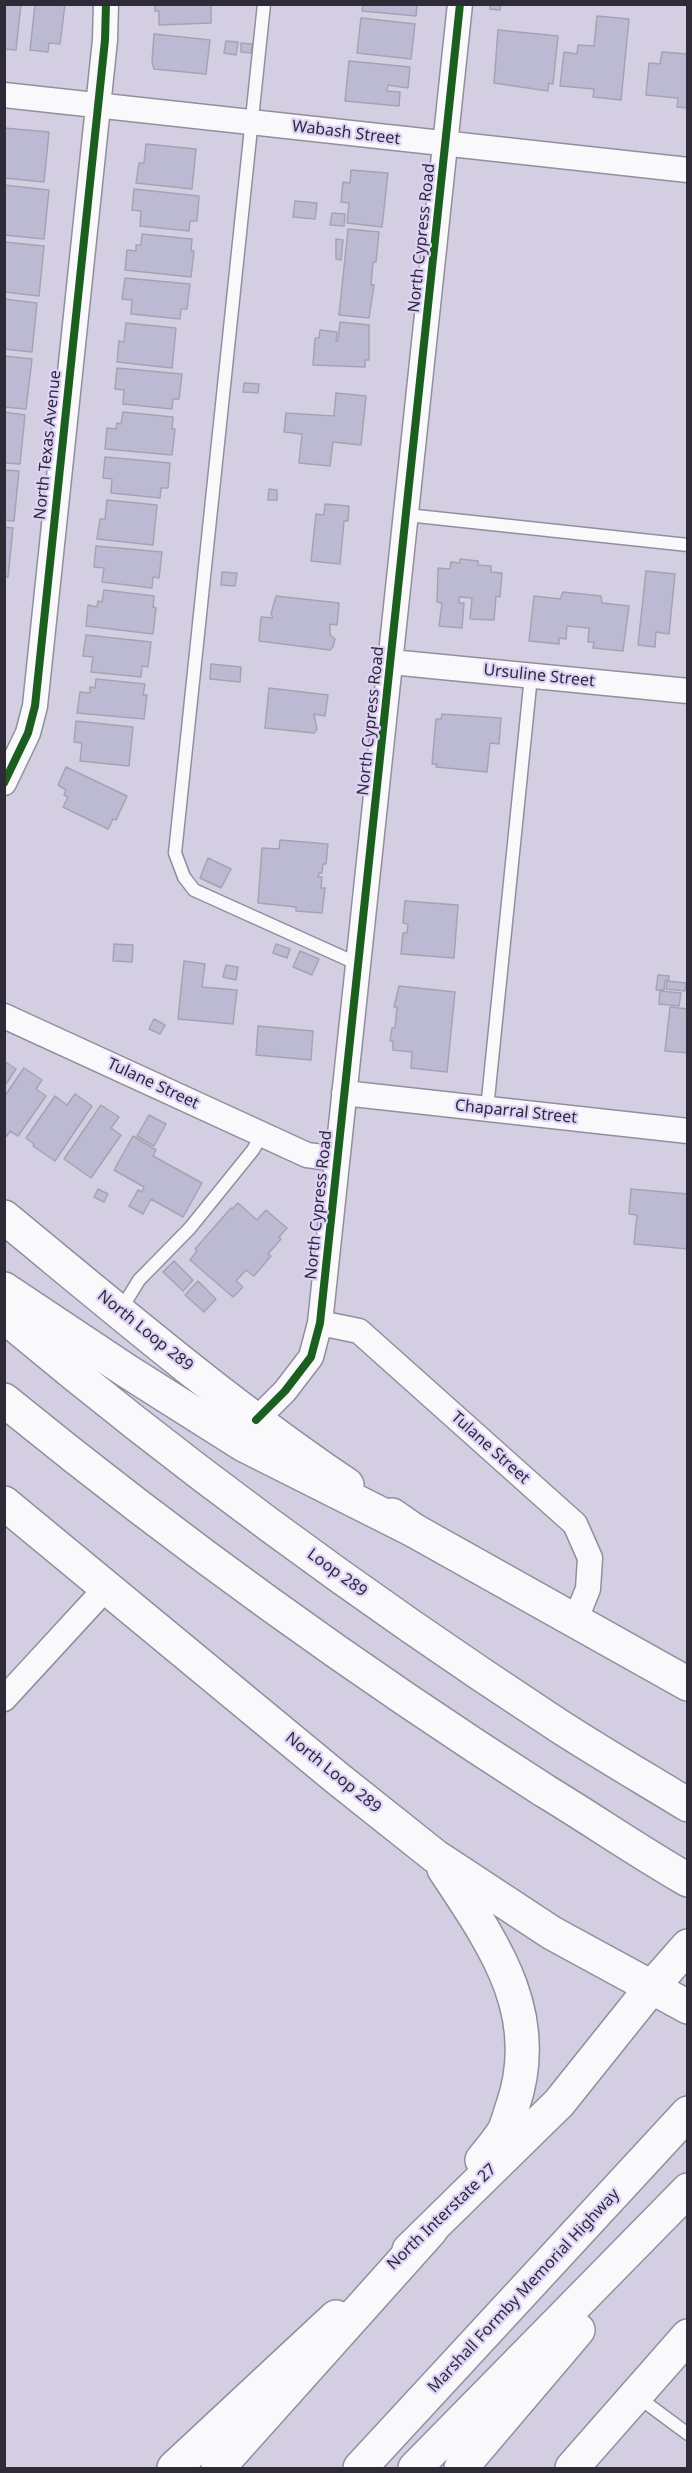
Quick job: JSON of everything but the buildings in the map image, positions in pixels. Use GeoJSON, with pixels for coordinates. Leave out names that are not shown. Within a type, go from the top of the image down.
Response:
{"type":"FeatureCollection","features":[{"type":"Feature","properties":{"kind":"main road","name":"North Loop 289"},"geometry":{"type":"LineString","coordinates":[[4,1217],[119,1312],[309,1459],[415,1531],[687,1684]]}},
{"type":"Feature","properties":{"kind":"main road"},"geometry":{"type":"LineString","coordinates":[[4,1288],[127,1371],[243,1445],[415,1531]]}},
{"type":"Feature","properties":{"kind":"main road","name":"Loop 289"},"geometry":{"type":"LineString","coordinates":[[4,1316],[107,1400],[280,1531],[404,1621],[557,1725],[687,1805]]}},
{"type":"Feature","properties":{"kind":"main road"},"geometry":{"type":"LineString","coordinates":[[4,1400],[139,1507],[360,1670],[685,1879]]}},
{"type":"Feature","properties":{"kind":"main road","name":"North Loop 289"},"geometry":{"type":"LineString","coordinates":[[4,1503],[435,1856],[552,1934],[687,2007]]}},
{"type":"Feature","properties":{"kind":"main road"},"geometry":{"type":"LineString","coordinates":[[657,1667],[687,1677]]}},
{"type":"Feature","properties":{"kind":"main road"},"geometry":{"type":"LineString","coordinates":[[219,2469],[431,2230],[504,2131],[521,2080],[520,2012],[490,1937],[435,1856]]}},
{"type":"Feature","properties":{"kind":"main road","name":"North Interstate 27"},"geometry":{"type":"LineString","coordinates":[[174,2469],[431,2230],[559,2103],[687,1946]]}},
{"type":"Feature","properties":{"kind":"main road","name":"Marshall Formby Memorial Highway"},"geometry":{"type":"LineString","coordinates":[[361,2467],[687,2113]]}},
{"type":"Feature","properties":{"kind":"main road"},"geometry":{"type":"LineString","coordinates":[[415,2469],[687,2190]]}},
{"type":"Feature","properties":{"kind":"main road"},"geometry":{"type":"LineString","coordinates":[[461,2469],[687,2202]]}},
{"type":"Feature","properties":{"kind":"main road"},"geometry":{"type":"LineString","coordinates":[[572,2469],[687,2337]]}},
{"type":"Feature","properties":{"kind":"street","name":"North Texas Avenue"},"geometry":{"type":"LineString","coordinates":[[4,783],[28,733],[35,706],[105,40],[106,4]]}},
{"type":"Feature","properties":{"kind":"street","name":"North Cypress Road"},"geometry":{"type":"LineString","coordinates":[[256,1420],[285,1391],[311,1357],[320,1323],[392,662],[460,4]]}},
{"type":"Feature","properties":{"kind":"street","name":"Wabash Street"},"geometry":{"type":"LineString","coordinates":[[4,95],[687,170]]}},
{"type":"Feature","properties":{"kind":"street","name":"Ursuline Street"},"geometry":{"type":"LineString","coordinates":[[392,662],[687,691]]}},
{"type":"Feature","properties":{"kind":"street","name":"Tulane Street"},"geometry":{"type":"LineString","coordinates":[[4,1016],[307,1155],[338,1159]]}},
{"type":"Feature","properties":{"kind":"street","name":"Chaparral Street"},"geometry":{"type":"LineString","coordinates":[[344,1093],[687,1131]]}},
{"type":"Feature","properties":{"kind":"street","name":"Tulane Street"},"geometry":{"type":"LineString","coordinates":[[320,1323],[359,1331],[575,1524],[590,1558],[588,1589],[575,1621]]}},
{"type":"Feature","properties":{"kind":"street"},"geometry":{"type":"LineString","coordinates":[[4,1699],[108,1587]]}},
{"type":"Feature","properties":{"kind":"lane"},"geometry":{"type":"LineString","coordinates":[[264,4],[175,853],[184,878],[194,890],[358,964]]}},
{"type":"Feature","properties":{"kind":"lane"},"geometry":{"type":"LineString","coordinates":[[407,515],[687,545]]}},
{"type":"Feature","properties":{"kind":"lane"},"geometry":{"type":"LineString","coordinates":[[487,1109],[531,675]]}},
{"type":"Feature","properties":{"kind":"lane"},"geometry":{"type":"LineString","coordinates":[[119,1312],[139,1280],[190,1228],[253,1150],[262,1134]]}},
{"type":"Feature","properties":{"kind":"lane"},"geometry":{"type":"LineString","coordinates":[[636,2396],[687,2434]]}},
{"type":"Feature","properties":{"kind":"cycle path"},"geometry":{"type":"LineString","coordinates":[[4,783],[28,733],[35,706],[105,40],[106,4]]}},
{"type":"Feature","properties":{"kind":"cycle path"},"geometry":{"type":"LineString","coordinates":[[256,1420],[285,1391],[311,1357],[320,1323],[460,4]]}}]}
